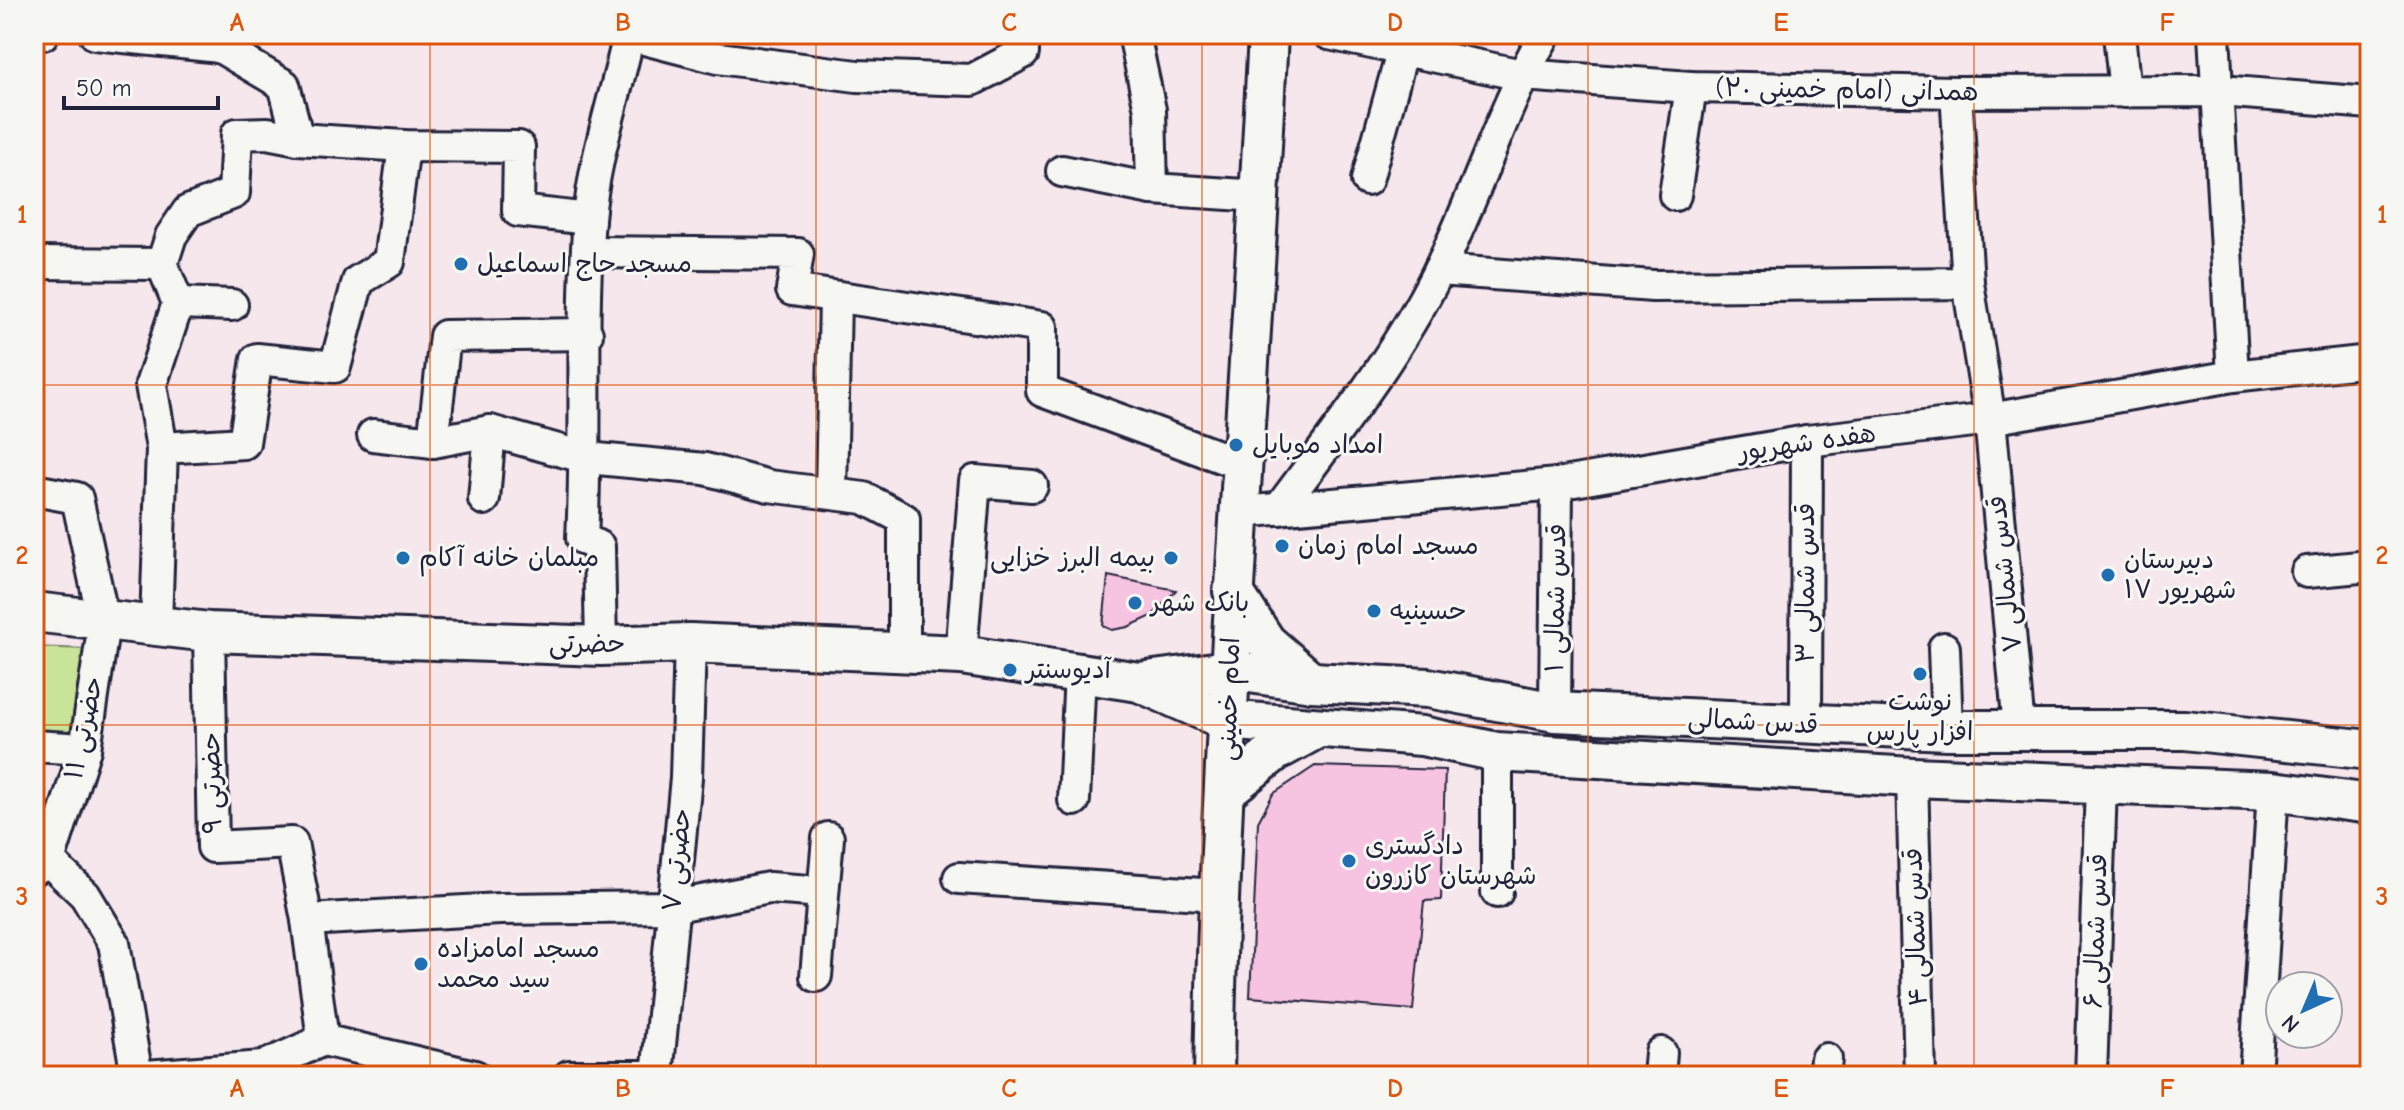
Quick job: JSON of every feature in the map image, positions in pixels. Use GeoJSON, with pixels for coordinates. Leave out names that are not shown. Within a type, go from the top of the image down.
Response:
{"type":"FeatureCollection","features":[{"type":"Feature","properties":{"kind":"main road","name":"امام خمینی"},"geometry":{"type":"LineString","coordinates":[[1214,1076],[1217,895],[1227,790],[1225,720],[1233,591],[1260,510],[1245,466],[1268,34]]}},
{"type":"Feature","properties":{"kind":"main road"},"geometry":{"type":"LineString","coordinates":[[1233,591],[1266,642],[1312,682]]}},
{"type":"Feature","properties":{"kind":"main road","name":"حضرتی"},"geometry":{"type":"LineString","coordinates":[[34,612],[104,623],[156,624],[209,632],[601,646],[690,643],[904,651],[961,655],[1139,682]]}},
{"type":"Feature","properties":{"kind":"main road","name":"قدس شمالی"},"geometry":{"type":"LineString","coordinates":[[1139,682],[1229,670],[1312,682],[1428,688],[1555,712],[1947,730],[2185,730],[2370,750]]}},
{"type":"Feature","properties":{"kind":"main road","name":"قدس شمالی"},"geometry":{"type":"LineString","coordinates":[[1139,682],[1225,720],[1422,736],[1497,752],[1912,777],[2273,791],[2370,804]]}},
{"type":"Feature","properties":{"kind":"main road"},"geometry":{"type":"LineString","coordinates":[[1227,790],[1276,751],[1318,728]]}},
{"type":"Feature","properties":{"kind":"street"},"geometry":{"type":"LineString","coordinates":[[34,36],[43,34]]}},
{"type":"Feature","properties":{"kind":"street"},"geometry":{"type":"LineString","coordinates":[[95,34],[220,40],[284,85],[298,139]]}},
{"type":"Feature","properties":{"kind":"street"},"geometry":{"type":"LineString","coordinates":[[601,646],[599,547],[582,538],[587,458],[583,380],[589,219],[601,150],[629,34],[718,58],[857,76],[972,80],[1023,53],[1023,34]]}},
{"type":"Feature","properties":{"kind":"street"},"geometry":{"type":"LineString","coordinates":[[1134,34],[1150,110],[1152,189]]}},
{"type":"Feature","properties":{"kind":"street","name":"همدانی (امام خمینی ۲۰)"},"geometry":{"type":"LineString","coordinates":[[1329,34],[1395,43],[1522,75],[1691,87],[1956,92],[2220,91],[2370,103]]}},
{"type":"Feature","properties":{"kind":"street"},"geometry":{"type":"LineString","coordinates":[[1260,510],[1404,336],[1439,270],[1522,75],[1545,34]]}},
{"type":"Feature","properties":{"kind":"street"},"geometry":{"type":"LineString","coordinates":[[2119,34],[2125,92]]}},
{"type":"Feature","properties":{"kind":"street"},"geometry":{"type":"LineString","coordinates":[[2214,34],[2220,91],[2233,376]]}},
{"type":"Feature","properties":{"kind":"street"},"geometry":{"type":"LineString","coordinates":[[1367,180],[1395,43]]}},
{"type":"Feature","properties":{"kind":"street"},"geometry":{"type":"LineString","coordinates":[[1675,195],[1691,87]]}},
{"type":"Feature","properties":{"kind":"street","name":"۷ قدس شمالی"},"geometry":{"type":"LineString","coordinates":[[1956,92],[1968,283],[1990,419],[2019,728]]}},
{"type":"Feature","properties":{"kind":"street"},"geometry":{"type":"LineString","coordinates":[[156,624],[162,448],[151,385],[178,303],[162,264],[171,236],[188,211],[234,193],[237,134],[267,133],[298,139],[404,146],[519,147],[518,211],[589,219]]}},
{"type":"Feature","properties":{"kind":"street"},"geometry":{"type":"LineString","coordinates":[[162,448],[244,443],[257,359],[335,367],[358,281],[389,262],[404,146]]}},
{"type":"Feature","properties":{"kind":"street"},"geometry":{"type":"LineString","coordinates":[[1062,171],[1152,189],[1260,196]]}},
{"type":"Feature","properties":{"kind":"street"},"geometry":{"type":"LineString","coordinates":[[588,252],[798,254],[792,290],[835,299],[1042,327],[1042,391],[1245,466]]}},
{"type":"Feature","properties":{"kind":"street"},"geometry":{"type":"LineString","coordinates":[[34,263],[162,264]]}},
{"type":"Feature","properties":{"kind":"street"},"geometry":{"type":"LineString","coordinates":[[1439,270],[1653,286],[1968,283]]}},
{"type":"Feature","properties":{"kind":"street"},"geometry":{"type":"LineString","coordinates":[[831,493],[835,299]]}},
{"type":"Feature","properties":{"kind":"street"},"geometry":{"type":"LineString","coordinates":[[178,303],[232,305]]}},
{"type":"Feature","properties":{"kind":"street"},"geometry":{"type":"LineString","coordinates":[[433,442],[445,336],[587,334]]}},
{"type":"Feature","properties":{"kind":"street","name":"هفده شهریور"},"geometry":{"type":"LineString","coordinates":[[1260,510],[1557,484],[1807,441],[1990,419],[2233,376],[2370,361]]}},
{"type":"Feature","properties":{"kind":"street"},"geometry":{"type":"LineString","coordinates":[[373,435],[433,442],[490,431],[587,458],[705,469],[769,486],[864,498],[904,519],[904,651]]}},
{"type":"Feature","properties":{"kind":"street"},"geometry":{"type":"LineString","coordinates":[[484,499],[490,431]]}},
{"type":"Feature","properties":{"kind":"street","name":"۳ قدس شمالی"},"geometry":{"type":"LineString","coordinates":[[1806,725],[1807,441]]}},
{"type":"Feature","properties":{"kind":"street"},"geometry":{"type":"LineString","coordinates":[[961,655],[975,481],[1032,486]]}},
{"type":"Feature","properties":{"kind":"street","name":"قدس شمالی ۱"},"geometry":{"type":"LineString","coordinates":[[1555,712],[1557,484]]}},
{"type":"Feature","properties":{"kind":"street"},"geometry":{"type":"LineString","coordinates":[[34,490],[77,498],[104,623]]}},
{"type":"Feature","properties":{"kind":"street"},"geometry":{"type":"LineString","coordinates":[[2307,572],[2370,566]]}},
{"type":"Feature","properties":{"kind":"street","name":"حضرتی ۱۱"},"geometry":{"type":"LineString","coordinates":[[42,865],[85,749],[104,623]]}},
{"type":"Feature","properties":{"kind":"street","name":"حضرتی ۹"},"geometry":{"type":"LineString","coordinates":[[209,632],[213,847],[292,843],[307,920],[323,1040]]}},
{"type":"Feature","properties":{"kind":"street","name":"حضرتی ۷"},"geometry":{"type":"LineString","coordinates":[[657,1076],[671,907],[686,778],[690,643]]}},
{"type":"Feature","properties":{"kind":"street"},"geometry":{"type":"LineString","coordinates":[[1944,648],[1947,730]]}},
{"type":"Feature","properties":{"kind":"street"},"geometry":{"type":"LineString","coordinates":[[1074,800],[1080,672]]}},
{"type":"Feature","properties":{"kind":"street"},"geometry":{"type":"LineString","coordinates":[[34,746],[85,749]]}},
{"type":"Feature","properties":{"kind":"street"},"geometry":{"type":"LineString","coordinates":[[1497,752],[1497,892]]}},
{"type":"Feature","properties":{"kind":"street","name":"قدس شمالی ۴"},"geometry":{"type":"LineString","coordinates":[[1912,777],[1920,1076]]}},
{"type":"Feature","properties":{"kind":"street","name":"قدس شمالی ۶"},"geometry":{"type":"LineString","coordinates":[[2091,1076],[2101,786]]}},
{"type":"Feature","properties":{"kind":"street"},"geometry":{"type":"LineString","coordinates":[[2255,1076],[2273,791]]}},
{"type":"Feature","properties":{"kind":"street"},"geometry":{"type":"LineString","coordinates":[[816,976],[828,838]]}},
{"type":"Feature","properties":{"kind":"street"},"geometry":{"type":"LineString","coordinates":[[42,865],[85,895],[114,943],[137,1076]]}},
{"type":"Feature","properties":{"kind":"street"},"geometry":{"type":"LineString","coordinates":[[959,878],[1217,895]]}},
{"type":"Feature","properties":{"kind":"street"},"geometry":{"type":"LineString","coordinates":[[307,920],[500,909],[671,907],[769,888],[823,892]]}},
{"type":"Feature","properties":{"kind":"street"},"geometry":{"type":"LineString","coordinates":[[146,1076],[263,1067],[323,1040],[475,1076]]}},
{"type":"Feature","properties":{"kind":"street"},"geometry":{"type":"LineString","coordinates":[[569,1076],[657,1076]]}},
{"type":"Feature","properties":{"kind":"green space"},"geometry":{"type":"Polygon","coordinates":[[[34,647],[88,649],[76,742],[34,741],[34,647]]]}},
{"type":"Feature","properties":{"kind":"building","name":"بانک شهر"},"geometry":{"type":"Polygon","coordinates":[[[1108,576],[1176,590],[1152,616],[1128,627],[1112,630],[1103,626],[1108,576]]]}},
{"type":"Feature","properties":{"kind":"building","name":"دادگستری شهرستان کازرون"},"geometry":{"type":"Polygon","coordinates":[[[1315,766],[1445,770],[1441,900],[1424,901],[1413,1010],[1250,997],[1258,822],[1273,794],[1315,766]]]}},
{"type":"Feature","properties":{"kind":"place","name":"مسجد حاج اسماعیل"},"geometry":{"type":"Point","coordinates":[461,264]}},
{"type":"Feature","properties":{"kind":"place","name":"امداد موبایل"},"geometry":{"type":"Point","coordinates":[1236,445]}},
{"type":"Feature","properties":{"kind":"place","name":"مسجد امام زمان"},"geometry":{"type":"Point","coordinates":[1282,546]}},
{"type":"Feature","properties":{"kind":"place","name":"مبلمان خانه آکام"},"geometry":{"type":"Point","coordinates":[403,558]}},
{"type":"Feature","properties":{"kind":"place","name":"بیمه البرز خزایی"},"geometry":{"type":"Point","coordinates":[1171,558]}},
{"type":"Feature","properties":{"kind":"place","name":"دبیرستان ۱۷ شهریور"},"geometry":{"type":"Point","coordinates":[2108,575]}},
{"type":"Feature","properties":{"kind":"place","name":"بانک شهر"},"geometry":{"type":"Point","coordinates":[1135,603]}},
{"type":"Feature","properties":{"kind":"place","name":"حسینیه"},"geometry":{"type":"Point","coordinates":[1374,611]}},
{"type":"Feature","properties":{"kind":"place","name":"آدیوسنتر"},"geometry":{"type":"Point","coordinates":[1010,670]}},
{"type":"Feature","properties":{"kind":"place","name":"نوشت افزار پارس"},"geometry":{"type":"Point","coordinates":[1920,674]}},
{"type":"Feature","properties":{"kind":"place","name":"دادگستری شهرستان کازرون"},"geometry":{"type":"Point","coordinates":[1349,861]}},
{"type":"Feature","properties":{"kind":"place","name":"مسجد امامزاده سید محمد"},"geometry":{"type":"Point","coordinates":[421,964]}}]}
